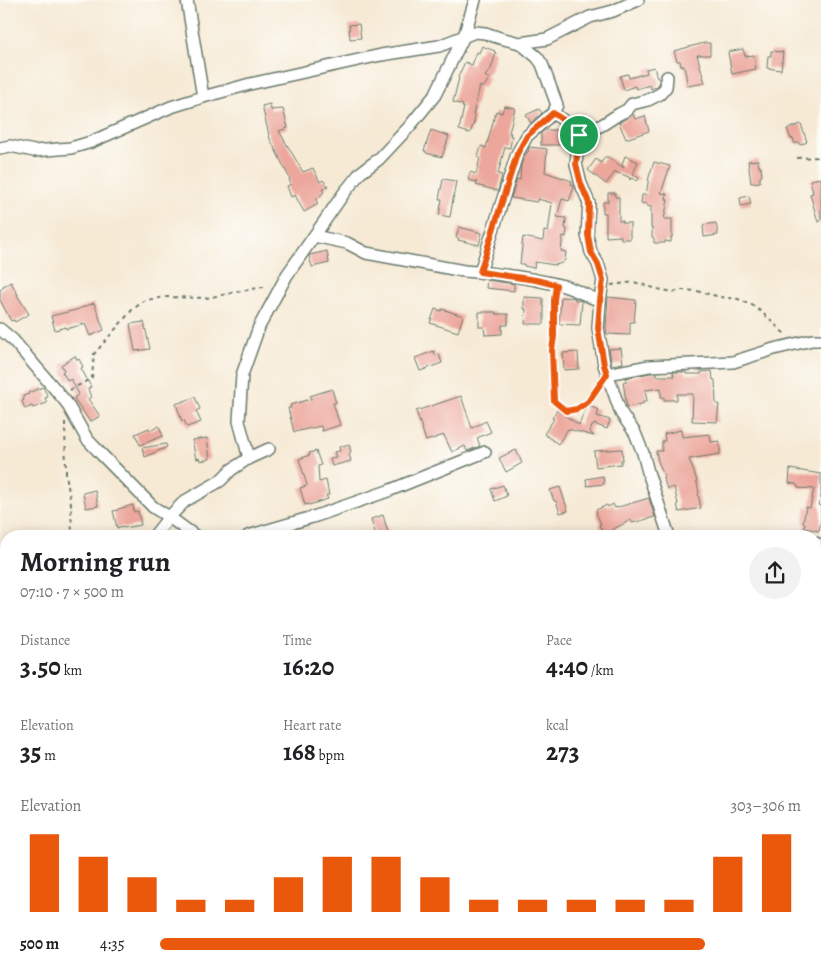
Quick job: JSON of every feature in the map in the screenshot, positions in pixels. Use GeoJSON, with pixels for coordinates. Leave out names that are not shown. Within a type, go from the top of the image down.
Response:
{"type":"FeatureCollection","features":[{"type":"Feature","properties":{"kind":"street"},"geometry":{"type":"LineString","coordinates":[[187,0],[203,97]]}},
{"type":"Feature","properties":{"kind":"street"},"geometry":{"type":"LineString","coordinates":[[249,458],[239,421],[242,375],[259,327],[287,275],[360,173],[379,159],[434,95],[464,36],[475,0]]}},
{"type":"Feature","properties":{"kind":"street"},"geometry":{"type":"LineString","coordinates":[[0,148],[10,146],[34,151],[71,148],[91,142],[171,107],[203,97],[250,84],[381,55],[439,46],[475,32],[520,43],[546,39],[590,18],[614,12],[638,0]]}},
{"type":"Feature","properties":{"kind":"street"},"geometry":{"type":"LineString","coordinates":[[480,272],[517,154],[527,136],[553,113],[557,105],[542,64],[537,57],[520,43]]}},
{"type":"Feature","properties":{"kind":"street"},"geometry":{"type":"LineString","coordinates":[[579,135],[602,125],[627,110],[632,104],[648,100],[660,94],[666,87],[667,77]]}},
{"type":"Feature","properties":{"kind":"street"},"geometry":{"type":"LineString","coordinates":[[553,113],[566,122],[579,135]]}},
{"type":"Feature","properties":{"kind":"street"},"geometry":{"type":"LineString","coordinates":[[579,135],[576,164],[581,184],[589,203],[588,235],[591,252],[598,264],[603,280],[598,328],[604,365],[621,413],[635,433],[644,453],[667,530]]}},
{"type":"Feature","properties":{"kind":"street"},"geometry":{"type":"LineString","coordinates":[[314,236],[347,243],[366,253],[464,271],[536,280],[566,287],[600,301]]}},
{"type":"Feature","properties":{"kind":"street"},"geometry":{"type":"LineString","coordinates":[[0,329],[12,340],[66,402],[87,439],[153,507],[186,530]]}},
{"type":"Feature","properties":{"kind":"street"},"geometry":{"type":"LineString","coordinates":[[607,374],[649,366],[733,362],[794,344],[821,340]]}},
{"type":"Feature","properties":{"kind":"street"},"geometry":{"type":"LineString","coordinates":[[159,530],[185,501],[220,481],[230,470],[249,458],[269,450]]}},
{"type":"Feature","properties":{"kind":"street"},"geometry":{"type":"LineString","coordinates":[[268,530],[388,491],[485,452]]}},
{"type":"Feature","properties":{"kind":"path"},"geometry":{"type":"LineString","coordinates":[[797,158],[821,158]]}},
{"type":"Feature","properties":{"kind":"path"},"geometry":{"type":"LineString","coordinates":[[72,530],[71,504],[66,474],[66,402],[71,390],[92,378],[94,354],[132,310],[145,300],[167,297],[206,298],[268,286],[287,275]]}},
{"type":"Feature","properties":{"kind":"path"},"geometry":{"type":"LineString","coordinates":[[602,286],[634,282],[674,292],[678,290],[697,291],[738,299],[754,306],[790,338],[794,344]]}},
{"type":"Feature","properties":{"kind":"path"},"geometry":{"type":"LineString","coordinates":[[556,285],[552,350],[554,401],[566,411],[577,409],[588,402],[607,374]]}},
{"type":"Feature","properties":{"kind":"building"},"geometry":{"type":"Polygon","coordinates":[[[359,24],[361,38],[350,39],[349,25],[359,24]]]}},
{"type":"Feature","properties":{"kind":"building"},"geometry":{"type":"Polygon","coordinates":[[[710,43],[710,55],[697,55],[705,83],[688,86],[684,66],[681,66],[680,61],[677,61],[674,51],[710,43]]]}},
{"type":"Feature","properties":{"kind":"building"},"geometry":{"type":"Polygon","coordinates":[[[482,46],[496,53],[491,69],[485,76],[489,79],[483,88],[480,86],[473,115],[475,120],[470,133],[459,130],[464,107],[453,102],[458,77],[465,62],[472,65],[477,52],[479,53],[482,46]]]}},
{"type":"Feature","properties":{"kind":"building"},"geometry":{"type":"Polygon","coordinates":[[[743,49],[745,56],[754,55],[756,69],[732,74],[728,52],[743,49]]]}},
{"type":"Feature","properties":{"kind":"building"},"geometry":{"type":"Polygon","coordinates":[[[771,51],[783,52],[781,70],[767,68],[768,56],[771,56],[771,51]]]}},
{"type":"Feature","properties":{"kind":"building"},"geometry":{"type":"Polygon","coordinates":[[[654,67],[657,78],[659,78],[659,84],[656,87],[651,89],[650,85],[636,89],[635,86],[624,90],[620,76],[628,74],[629,78],[647,73],[646,69],[654,67]]]}},
{"type":"Feature","properties":{"kind":"building"},"geometry":{"type":"Polygon","coordinates":[[[270,104],[271,110],[283,109],[288,128],[279,131],[303,172],[313,168],[320,182],[323,180],[328,186],[322,190],[324,192],[316,200],[318,204],[304,212],[295,195],[291,197],[287,186],[291,184],[290,179],[270,139],[262,106],[270,104]]]}},
{"type":"Feature","properties":{"kind":"building"},"geometry":{"type":"Polygon","coordinates":[[[504,106],[515,108],[509,133],[512,136],[510,148],[505,147],[498,174],[502,175],[498,191],[476,185],[477,182],[468,180],[470,172],[476,174],[481,146],[486,148],[496,111],[502,113],[504,106]]]}},
{"type":"Feature","properties":{"kind":"building"},"geometry":{"type":"Polygon","coordinates":[[[539,109],[542,113],[531,123],[526,115],[539,109]]]}},
{"type":"Feature","properties":{"kind":"building"},"geometry":{"type":"Polygon","coordinates":[[[633,114],[635,119],[645,116],[649,131],[626,139],[619,123],[633,114]]]}},
{"type":"Feature","properties":{"kind":"building"},"geometry":{"type":"Polygon","coordinates":[[[801,124],[807,142],[800,145],[799,142],[795,144],[787,129],[801,124]]]}},
{"type":"Feature","properties":{"kind":"building"},"geometry":{"type":"Polygon","coordinates":[[[431,130],[449,136],[442,157],[424,151],[431,130]]]}},
{"type":"Feature","properties":{"kind":"building"},"geometry":{"type":"Polygon","coordinates":[[[545,130],[563,130],[568,134],[568,143],[563,143],[563,145],[541,145],[541,133],[545,130]]]}},
{"type":"Feature","properties":{"kind":"building"},"geometry":{"type":"Polygon","coordinates":[[[529,147],[547,149],[545,172],[572,181],[571,184],[574,187],[569,201],[562,199],[557,217],[566,218],[566,237],[563,236],[561,251],[566,252],[565,260],[555,265],[535,262],[534,268],[520,264],[523,237],[543,241],[544,231],[548,232],[552,203],[538,199],[537,202],[511,198],[517,179],[520,180],[521,165],[529,147]]]}},
{"type":"Feature","properties":{"kind":"building"},"geometry":{"type":"Polygon","coordinates":[[[625,156],[638,162],[633,174],[639,178],[637,181],[631,178],[630,180],[629,177],[615,172],[606,184],[588,170],[596,159],[601,163],[605,157],[608,157],[624,168],[622,164],[625,156]]]}},
{"type":"Feature","properties":{"kind":"building"},"geometry":{"type":"Polygon","coordinates":[[[758,160],[762,176],[760,177],[760,182],[751,183],[748,161],[758,160]]]}},
{"type":"Feature","properties":{"kind":"building"},"geometry":{"type":"Polygon","coordinates":[[[654,162],[670,166],[661,193],[667,194],[666,199],[668,200],[664,219],[672,219],[671,242],[654,243],[651,228],[651,207],[641,203],[642,195],[646,195],[654,162]]]}},
{"type":"Feature","properties":{"kind":"building"},"geometry":{"type":"Polygon","coordinates":[[[821,178],[821,221],[818,222],[810,194],[813,193],[810,180],[821,178]]]}},
{"type":"Feature","properties":{"kind":"building"},"geometry":{"type":"Polygon","coordinates":[[[443,179],[456,181],[450,217],[439,215],[442,199],[439,199],[443,179]]]}},
{"type":"Feature","properties":{"kind":"building"},"geometry":{"type":"Polygon","coordinates":[[[608,193],[615,193],[615,197],[619,197],[619,221],[630,223],[630,239],[621,239],[621,236],[606,237],[606,213],[603,213],[603,202],[608,202],[608,193]]]}},
{"type":"Feature","properties":{"kind":"building"},"geometry":{"type":"Polygon","coordinates":[[[749,196],[751,204],[741,206],[740,198],[749,196]]]}},
{"type":"Feature","properties":{"kind":"building"},"geometry":{"type":"Polygon","coordinates":[[[716,223],[718,235],[704,237],[703,225],[716,223]]]}},
{"type":"Feature","properties":{"kind":"building"},"geometry":{"type":"Polygon","coordinates":[[[459,227],[482,233],[479,245],[458,240],[459,238],[456,238],[459,227]]]}},
{"type":"Feature","properties":{"kind":"building"},"geometry":{"type":"Polygon","coordinates":[[[327,251],[329,263],[312,267],[309,256],[327,251]]]}},
{"type":"Feature","properties":{"kind":"building"},"geometry":{"type":"Polygon","coordinates":[[[487,280],[514,284],[514,291],[486,288],[487,280]]]}},
{"type":"Feature","properties":{"kind":"building"},"geometry":{"type":"Polygon","coordinates":[[[11,282],[29,314],[15,322],[14,320],[11,321],[0,300],[0,290],[11,282]]]}},
{"type":"Feature","properties":{"kind":"building"},"geometry":{"type":"Polygon","coordinates":[[[524,297],[543,298],[544,324],[525,324],[526,309],[524,309],[524,297]]]}},
{"type":"Feature","properties":{"kind":"building"},"geometry":{"type":"Polygon","coordinates":[[[561,297],[575,298],[575,300],[582,301],[580,325],[559,324],[561,297]]]}},
{"type":"Feature","properties":{"kind":"building"},"geometry":{"type":"Polygon","coordinates":[[[608,297],[636,300],[634,322],[630,322],[630,335],[607,334],[608,297]]]}},
{"type":"Feature","properties":{"kind":"building"},"geometry":{"type":"Polygon","coordinates":[[[94,303],[104,330],[90,336],[85,324],[55,330],[51,316],[94,303]]]}},
{"type":"Feature","properties":{"kind":"building"},"geometry":{"type":"Polygon","coordinates":[[[435,309],[441,311],[442,309],[463,316],[458,332],[430,323],[435,309]]]}},
{"type":"Feature","properties":{"kind":"building"},"geometry":{"type":"Polygon","coordinates":[[[479,312],[508,314],[508,325],[502,325],[502,334],[485,335],[484,327],[479,327],[479,312]]]}},
{"type":"Feature","properties":{"kind":"building"},"geometry":{"type":"Polygon","coordinates":[[[144,322],[150,349],[135,351],[130,324],[144,322]]]}},
{"type":"Feature","properties":{"kind":"building"},"geometry":{"type":"Polygon","coordinates":[[[621,348],[623,363],[612,365],[609,349],[621,348]]]}},
{"type":"Feature","properties":{"kind":"building"},"geometry":{"type":"Polygon","coordinates":[[[434,351],[435,355],[439,354],[442,363],[420,371],[415,358],[434,351]]]}},
{"type":"Feature","properties":{"kind":"building"},"geometry":{"type":"Polygon","coordinates":[[[578,352],[579,369],[564,370],[563,353],[578,352]]]}},
{"type":"Feature","properties":{"kind":"building"},"geometry":{"type":"Polygon","coordinates":[[[75,356],[77,360],[79,359],[83,367],[81,368],[91,387],[88,389],[91,397],[88,399],[100,416],[90,422],[74,398],[79,394],[71,379],[68,381],[62,372],[64,370],[61,365],[75,356]]]}},
{"type":"Feature","properties":{"kind":"building"},"geometry":{"type":"Polygon","coordinates":[[[712,371],[713,380],[715,380],[716,404],[719,404],[717,422],[692,421],[693,394],[677,394],[677,400],[664,400],[664,397],[661,397],[661,388],[645,390],[647,401],[627,407],[623,382],[627,381],[626,378],[650,373],[657,373],[657,376],[674,376],[673,372],[701,374],[701,372],[712,371]]]}},
{"type":"Feature","properties":{"kind":"building"},"geometry":{"type":"Polygon","coordinates":[[[43,387],[48,397],[45,398],[47,403],[25,409],[22,401],[24,400],[23,396],[43,387]]]}},
{"type":"Feature","properties":{"kind":"building"},"geometry":{"type":"Polygon","coordinates":[[[332,389],[336,403],[333,403],[340,425],[322,431],[321,426],[294,432],[288,408],[291,408],[290,405],[311,399],[310,396],[332,389]]]}},
{"type":"Feature","properties":{"kind":"building"},"geometry":{"type":"Polygon","coordinates":[[[461,396],[472,428],[486,421],[491,432],[477,438],[480,446],[467,451],[465,446],[452,452],[444,435],[426,441],[416,411],[461,396]]]}},
{"type":"Feature","properties":{"kind":"building"},"geometry":{"type":"Polygon","coordinates":[[[195,397],[200,409],[196,411],[201,422],[187,427],[184,420],[182,421],[176,404],[195,397]]]}},
{"type":"Feature","properties":{"kind":"building"},"geometry":{"type":"Polygon","coordinates":[[[587,405],[599,410],[597,416],[610,420],[607,429],[594,424],[590,432],[594,436],[568,429],[558,444],[544,434],[554,419],[552,418],[557,410],[579,425],[587,405]]]}},
{"type":"Feature","properties":{"kind":"building"},"geometry":{"type":"Polygon","coordinates":[[[159,426],[163,436],[140,445],[135,434],[149,428],[150,431],[159,426]]]}},
{"type":"Feature","properties":{"kind":"building"},"geometry":{"type":"Polygon","coordinates":[[[681,430],[682,437],[710,434],[711,442],[719,441],[720,454],[689,459],[696,478],[701,508],[679,512],[674,487],[667,489],[656,451],[662,451],[662,441],[665,441],[664,434],[681,430]]]}},
{"type":"Feature","properties":{"kind":"building"},"geometry":{"type":"Polygon","coordinates":[[[207,438],[210,459],[200,461],[199,458],[196,459],[192,440],[207,438]]]}},
{"type":"Feature","properties":{"kind":"building"},"geometry":{"type":"Polygon","coordinates":[[[166,444],[167,447],[145,457],[142,448],[166,444]]]}},
{"type":"Feature","properties":{"kind":"building"},"geometry":{"type":"Polygon","coordinates":[[[349,444],[351,461],[332,466],[330,458],[336,457],[334,452],[340,451],[339,447],[349,444]]]}},
{"type":"Feature","properties":{"kind":"building"},"geometry":{"type":"Polygon","coordinates":[[[622,449],[623,460],[621,460],[621,464],[596,467],[594,451],[622,449]]]}},
{"type":"Feature","properties":{"kind":"building"},"geometry":{"type":"Polygon","coordinates":[[[516,450],[522,463],[506,472],[499,458],[516,450]]]}},
{"type":"Feature","properties":{"kind":"building"},"geometry":{"type":"Polygon","coordinates":[[[316,451],[321,465],[318,466],[319,482],[326,480],[329,495],[326,495],[328,499],[305,505],[300,488],[307,485],[299,459],[316,451]]]}},
{"type":"Feature","properties":{"kind":"building"},"geometry":{"type":"Polygon","coordinates":[[[790,469],[821,474],[821,496],[818,505],[821,506],[819,530],[804,528],[805,523],[803,523],[806,507],[810,508],[814,489],[798,488],[796,484],[789,483],[790,469]]]}},
{"type":"Feature","properties":{"kind":"building"},"geometry":{"type":"Polygon","coordinates":[[[603,476],[604,484],[587,486],[586,479],[603,476]]]}},
{"type":"Feature","properties":{"kind":"building"},"geometry":{"type":"Polygon","coordinates":[[[503,485],[507,496],[495,501],[491,489],[503,485]]]}},
{"type":"Feature","properties":{"kind":"building"},"geometry":{"type":"Polygon","coordinates":[[[560,487],[568,511],[560,513],[550,490],[560,487]]]}},
{"type":"Feature","properties":{"kind":"building"},"geometry":{"type":"Polygon","coordinates":[[[95,490],[98,506],[86,508],[83,493],[95,490]]]}},
{"type":"Feature","properties":{"kind":"building"},"geometry":{"type":"Polygon","coordinates":[[[649,498],[655,517],[632,523],[631,520],[612,530],[602,530],[596,510],[613,504],[615,508],[649,498]]]}},
{"type":"Feature","properties":{"kind":"building"},"geometry":{"type":"Polygon","coordinates":[[[133,505],[134,512],[138,511],[141,525],[117,528],[113,511],[133,505]]]}},
{"type":"Feature","properties":{"kind":"building"},"geometry":{"type":"Polygon","coordinates":[[[383,515],[387,530],[374,530],[371,519],[383,515]]]}},
{"type":"Feature","properties":{"kind":"route"},"geometry":{"type":"LineString","coordinates":[[553,113],[566,122],[579,135],[576,164],[581,184],[589,203],[588,235],[591,252],[598,264],[603,280],[598,328],[607,374],[588,402],[577,409],[566,411],[554,401],[552,342],[554,336],[556,285],[536,280],[480,272],[517,154],[527,136],[553,113]]}}]}
